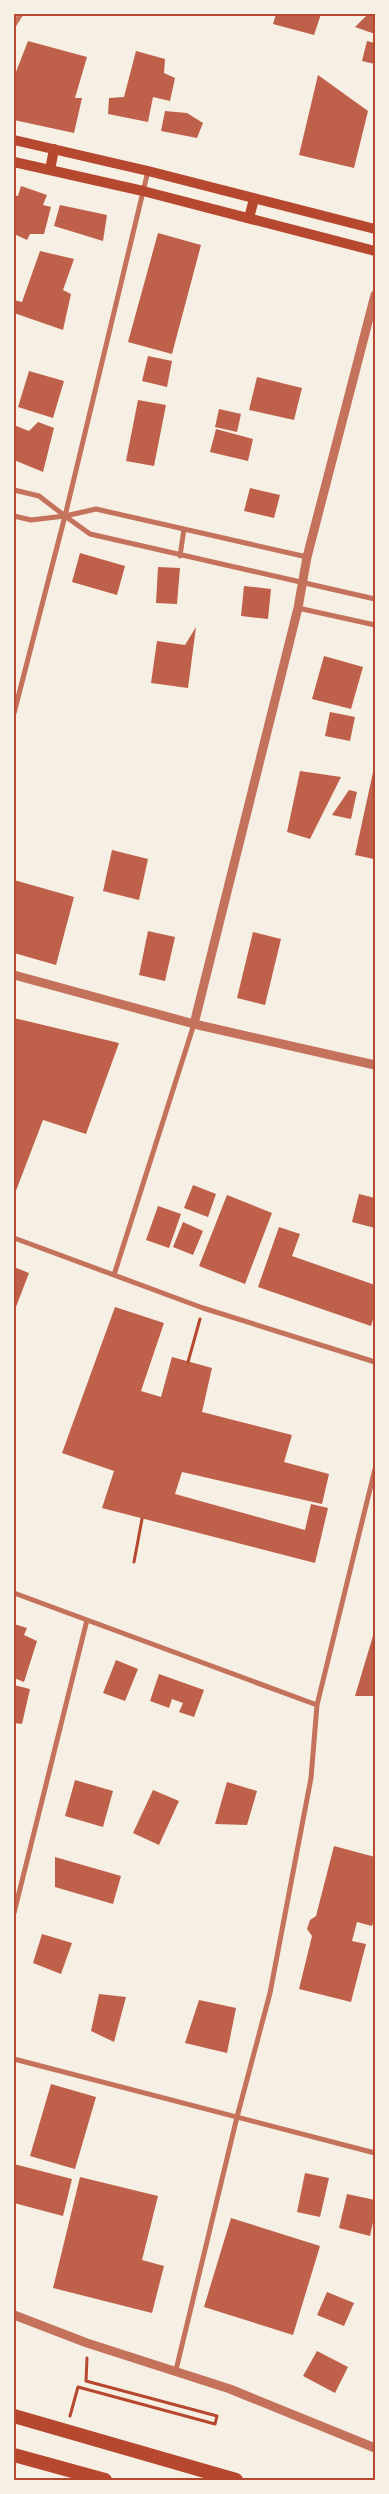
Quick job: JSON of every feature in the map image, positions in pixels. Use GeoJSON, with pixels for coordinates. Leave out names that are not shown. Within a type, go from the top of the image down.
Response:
{"type":"FeatureCollection","features":[{"type":"Feature","properties":{"kind":"highway"},"geometry":{"type":"LineString","coordinates":[[14,2416],[236,2480]]}},
{"type":"Feature","properties":{"kind":"highway"},"geometry":{"type":"LineString","coordinates":[[14,2455],[105,2480]]}},
{"type":"Feature","properties":{"kind":"main road"},"geometry":{"type":"LineString","coordinates":[[14,140],[148,171],[375,229]]}},
{"type":"Feature","properties":{"kind":"main road"},"geometry":{"type":"LineString","coordinates":[[50,170],[54,149]]}},
{"type":"Feature","properties":{"kind":"main road"},"geometry":{"type":"LineString","coordinates":[[14,162],[143,191],[375,251]]}},
{"type":"Feature","properties":{"kind":"main road"},"geometry":{"type":"LineString","coordinates":[[249,218],[254,199]]}},
{"type":"Feature","properties":{"kind":"street"},"geometry":{"type":"LineString","coordinates":[[14,25],[21,14]]}},
{"type":"Feature","properties":{"kind":"street"},"geometry":{"type":"LineString","coordinates":[[14,713],[66,516],[148,171]]}},
{"type":"Feature","properties":{"kind":"street"},"geometry":{"type":"LineString","coordinates":[[114,1275],[194,1024],[298,608],[307,557],[375,295]]}},
{"type":"Feature","properties":{"kind":"street"},"geometry":{"type":"LineString","coordinates":[[14,490],[39,496],[90,534],[375,599]]}},
{"type":"Feature","properties":{"kind":"street"},"geometry":{"type":"LineString","coordinates":[[14,516],[31,520],[66,516],[96,509],[307,557]]}},
{"type":"Feature","properties":{"kind":"street"},"geometry":{"type":"LineString","coordinates":[[180,556],[184,529]]}},
{"type":"Feature","properties":{"kind":"street"},"geometry":{"type":"LineString","coordinates":[[298,608],[375,625]]}},
{"type":"Feature","properties":{"kind":"street"},"geometry":{"type":"LineString","coordinates":[[14,976],[194,1024],[375,1065]]}},
{"type":"Feature","properties":{"kind":"street"},"geometry":{"type":"LineString","coordinates":[[14,1238],[203,1308],[375,1362]]}},
{"type":"Feature","properties":{"kind":"street"},"geometry":{"type":"LineString","coordinates":[[176,2370],[237,2117],[270,1993],[311,1778],[317,1705],[375,1469]]}},
{"type":"Feature","properties":{"kind":"street"},"geometry":{"type":"LineString","coordinates":[[14,1593],[317,1705]]}},
{"type":"Feature","properties":{"kind":"street"},"geometry":{"type":"LineString","coordinates":[[14,1913],[87,1620]]}},
{"type":"Feature","properties":{"kind":"street"},"geometry":{"type":"LineString","coordinates":[[14,2059],[375,2153]]}},
{"type":"Feature","properties":{"kind":"street"},"geometry":{"type":"LineString","coordinates":[[14,2315],[87,2344],[176,2370],[230,2389],[375,2448]]}},
{"type":"Feature","properties":{"kind":"path"},"geometry":{"type":"LineString","coordinates":[[188,1362],[203,1308]]}},
{"type":"Feature","properties":{"kind":"path"},"geometry":{"type":"LineString","coordinates":[[134,1562],[142,1519]]}},
{"type":"Feature","properties":{"kind":"path"},"geometry":{"type":"LineString","coordinates":[[78,2387],[215,2424],[217,2416],[86,2381],[87,2344]]}},
{"type":"Feature","properties":{"kind":"building"},"geometry":{"type":"Polygon","coordinates":[[[276,14],[321,14],[314,35],[273,24],[276,14]]]}},
{"type":"Feature","properties":{"kind":"building"},"geometry":{"type":"Polygon","coordinates":[[[368,14],[375,14],[375,34],[355,27],[368,14]]]}},
{"type":"Feature","properties":{"kind":"building"},"geometry":{"type":"Polygon","coordinates":[[[28,41],[87,57],[75,98],[82,98],[74,133],[14,120],[14,77],[28,41]]]}},
{"type":"Feature","properties":{"kind":"building"},"geometry":{"type":"Polygon","coordinates":[[[367,41],[375,43],[375,64],[362,61],[367,41]]]}},
{"type":"Feature","properties":{"kind":"building"},"geometry":{"type":"Polygon","coordinates":[[[136,51],[165,59],[164,73],[175,78],[170,101],[153,97],[148,122],[108,114],[109,98],[124,97],[136,51]]]}},
{"type":"Feature","properties":{"kind":"building"},"geometry":{"type":"Polygon","coordinates":[[[318,75],[368,111],[354,168],[299,155],[318,75]]]}},
{"type":"Feature","properties":{"kind":"building"},"geometry":{"type":"Polygon","coordinates":[[[165,111],[187,113],[203,123],[197,138],[161,131],[165,111]]]}},
{"type":"Feature","properties":{"kind":"building"},"geometry":{"type":"Polygon","coordinates":[[[21,186],[47,195],[43,205],[51,207],[44,234],[30,234],[27,240],[14,234],[14,195],[18,196],[21,186]]]}},
{"type":"Feature","properties":{"kind":"building"},"geometry":{"type":"Polygon","coordinates":[[[60,205],[107,215],[103,241],[54,226],[60,205]]]}},
{"type":"Feature","properties":{"kind":"building"},"geometry":{"type":"Polygon","coordinates":[[[158,233],[201,245],[172,354],[128,342],[158,233]]]}},
{"type":"Feature","properties":{"kind":"building"},"geometry":{"type":"Polygon","coordinates":[[[40,251],[74,259],[63,290],[71,294],[63,330],[14,313],[14,300],[22,302],[40,251]]]}},
{"type":"Feature","properties":{"kind":"building"},"geometry":{"type":"Polygon","coordinates":[[[148,356],[172,361],[167,387],[142,381],[148,356]]]}},
{"type":"Feature","properties":{"kind":"building"},"geometry":{"type":"Polygon","coordinates":[[[29,371],[64,381],[53,418],[18,407],[29,371]]]}},
{"type":"Feature","properties":{"kind":"building"},"geometry":{"type":"Polygon","coordinates":[[[257,377],[302,388],[294,420],[249,410],[257,377]]]}},
{"type":"Feature","properties":{"kind":"building"},"geometry":{"type":"Polygon","coordinates":[[[138,400],[166,405],[154,466],[126,461],[138,400]]]}},
{"type":"Feature","properties":{"kind":"building"},"geometry":{"type":"Polygon","coordinates":[[[219,409],[241,414],[237,432],[215,427],[219,409]]]}},
{"type":"Feature","properties":{"kind":"building"},"geometry":{"type":"Polygon","coordinates":[[[38,422],[54,428],[43,472],[14,460],[14,425],[29,431],[38,422]]]}},
{"type":"Feature","properties":{"kind":"building"},"geometry":{"type":"Polygon","coordinates":[[[216,429],[253,439],[248,461],[210,452],[216,429]]]}},
{"type":"Feature","properties":{"kind":"building"},"geometry":{"type":"Polygon","coordinates":[[[250,488],[280,495],[274,518],[244,511],[250,488]]]}},
{"type":"Feature","properties":{"kind":"building"},"geometry":{"type":"Polygon","coordinates":[[[80,553],[125,566],[117,595],[72,582],[80,553]]]}},
{"type":"Feature","properties":{"kind":"building"},"geometry":{"type":"Polygon","coordinates":[[[158,567],[180,568],[177,604],[156,603],[158,567]]]}},
{"type":"Feature","properties":{"kind":"building"},"geometry":{"type":"Polygon","coordinates":[[[244,586],[271,589],[268,619],[241,616],[244,586]]]}},
{"type":"Feature","properties":{"kind":"building"},"geometry":{"type":"Polygon","coordinates":[[[196,627],[188,688],[151,683],[157,641],[185,645],[196,627]]]}},
{"type":"Feature","properties":{"kind":"building"},"geometry":{"type":"Polygon","coordinates":[[[324,656],[363,667],[351,709],[312,699],[324,656]]]}},
{"type":"Feature","properties":{"kind":"building"},"geometry":{"type":"Polygon","coordinates":[[[330,712],[355,717],[350,741],[325,736],[330,712]]]}},
{"type":"Feature","properties":{"kind":"building"},"geometry":{"type":"Polygon","coordinates":[[[375,763],[375,851],[374,859],[355,855],[375,763]]]}},
{"type":"Feature","properties":{"kind":"building"},"geometry":{"type":"Polygon","coordinates":[[[300,771],[341,777],[310,839],[287,832],[300,771]]]}},
{"type":"Feature","properties":{"kind":"building"},"geometry":{"type":"Polygon","coordinates":[[[349,790],[357,792],[351,819],[332,815],[349,790]]]}},
{"type":"Feature","properties":{"kind":"building"},"geometry":{"type":"Polygon","coordinates":[[[112,850],[148,859],[139,900],[103,891],[112,850]]]}},
{"type":"Feature","properties":{"kind":"building"},"geometry":{"type":"Polygon","coordinates":[[[14,880],[74,897],[56,965],[14,953],[14,880]]]}},
{"type":"Feature","properties":{"kind":"building"},"geometry":{"type":"Polygon","coordinates":[[[148,931],[175,937],[165,981],[139,975],[148,931]]]}},
{"type":"Feature","properties":{"kind":"building"},"geometry":{"type":"Polygon","coordinates":[[[253,932],[281,939],[265,1005],[237,998],[253,932]]]}},
{"type":"Feature","properties":{"kind":"building"},"geometry":{"type":"Polygon","coordinates":[[[14,1018],[119,1043],[86,1134],[43,1120],[14,1196],[14,1018]]]}},
{"type":"Feature","properties":{"kind":"building"},"geometry":{"type":"Polygon","coordinates":[[[193,1185],[216,1194],[208,1217],[184,1208],[193,1185]]]}},
{"type":"Feature","properties":{"kind":"building"},"geometry":{"type":"Polygon","coordinates":[[[359,1194],[375,1198],[375,1228],[352,1222],[359,1194]]]}},
{"type":"Feature","properties":{"kind":"building"},"geometry":{"type":"Polygon","coordinates":[[[227,1195],[272,1213],[245,1284],[199,1266],[227,1195]]]}},
{"type":"Feature","properties":{"kind":"building"},"geometry":{"type":"Polygon","coordinates":[[[158,1206],[181,1214],[169,1248],[146,1240],[158,1206]]]}},
{"type":"Feature","properties":{"kind":"building"},"geometry":{"type":"Polygon","coordinates":[[[183,1222],[203,1231],[193,1255],[173,1247],[183,1222]]]}},
{"type":"Feature","properties":{"kind":"building"},"geometry":{"type":"Polygon","coordinates":[[[279,1227],[300,1234],[292,1256],[375,1285],[375,1313],[371,1326],[258,1287],[279,1227]]]}},
{"type":"Feature","properties":{"kind":"building"},"geometry":{"type":"Polygon","coordinates":[[[14,1267],[29,1273],[14,1312],[14,1267]]]}},
{"type":"Feature","properties":{"kind":"building"},"geometry":{"type":"Polygon","coordinates":[[[115,1307],[164,1323],[141,1391],[161,1397],[172,1357],[212,1368],[202,1412],[292,1435],[284,1462],[329,1474],[322,1504],[182,1472],[175,1494],[305,1530],[311,1504],[328,1508],[315,1563],[102,1508],[114,1471],[62,1453],[115,1307]]]}},
{"type":"Feature","properties":{"kind":"building"},"geometry":{"type":"Polygon","coordinates":[[[14,1624],[27,1628],[24,1635],[37,1641],[24,1682],[14,1678],[14,1624]]]}},
{"type":"Feature","properties":{"kind":"building"},"geometry":{"type":"Polygon","coordinates":[[[375,1629],[375,1696],[355,1696],[375,1629]]]}},
{"type":"Feature","properties":{"kind":"building"},"geometry":{"type":"Polygon","coordinates":[[[116,1660],[138,1669],[125,1701],[103,1693],[116,1660]]]}},
{"type":"Feature","properties":{"kind":"building"},"geometry":{"type":"Polygon","coordinates":[[[159,1674],[204,1690],[194,1717],[179,1712],[183,1703],[172,1699],[169,1708],[150,1701],[159,1674]]]}},
{"type":"Feature","properties":{"kind":"building"},"geometry":{"type":"Polygon","coordinates":[[[14,1685],[30,1689],[22,1724],[14,1723],[14,1685]]]}},
{"type":"Feature","properties":{"kind":"building"},"geometry":{"type":"Polygon","coordinates":[[[75,1780],[113,1791],[103,1827],[65,1816],[75,1780]]]}},
{"type":"Feature","properties":{"kind":"building"},"geometry":{"type":"Polygon","coordinates":[[[227,1782],[257,1791],[247,1825],[215,1824],[227,1782]]]}},
{"type":"Feature","properties":{"kind":"building"},"geometry":{"type":"Polygon","coordinates":[[[153,1790],[179,1801],[159,1845],[133,1833],[153,1790]]]}},
{"type":"Feature","properties":{"kind":"building"},"geometry":{"type":"Polygon","coordinates":[[[334,1846],[375,1857],[375,1914],[372,1926],[357,1922],[352,1941],[366,1944],[351,2002],[299,1989],[312,1936],[307,1929],[310,1920],[316,1916],[334,1846]]]}},
{"type":"Feature","properties":{"kind":"building"},"geometry":{"type":"Polygon","coordinates":[[[55,1857],[121,1876],[113,1904],[55,1887],[55,1857]]]}},
{"type":"Feature","properties":{"kind":"building"},"geometry":{"type":"Polygon","coordinates":[[[42,1934],[72,1943],[61,1974],[33,1963],[42,1934]]]}},
{"type":"Feature","properties":{"kind":"building"},"geometry":{"type":"Polygon","coordinates":[[[99,1994],[126,1997],[114,2042],[91,2031],[99,1994]]]}},
{"type":"Feature","properties":{"kind":"building"},"geometry":{"type":"Polygon","coordinates":[[[199,2000],[236,2008],[227,2053],[185,2043],[199,2000]]]}},
{"type":"Feature","properties":{"kind":"building"},"geometry":{"type":"Polygon","coordinates":[[[51,2084],[96,2097],[75,2169],[30,2156],[51,2084]]]}},
{"type":"Feature","properties":{"kind":"building"},"geometry":{"type":"Polygon","coordinates":[[[14,2164],[72,2179],[63,2216],[14,2203],[14,2164]]]}},
{"type":"Feature","properties":{"kind":"building"},"geometry":{"type":"Polygon","coordinates":[[[305,2173],[329,2178],[320,2217],[297,2212],[305,2173]]]}},
{"type":"Feature","properties":{"kind":"building"},"geometry":{"type":"Polygon","coordinates":[[[80,2177],[158,2196],[142,2260],[164,2266],[152,2313],[53,2288],[80,2177]]]}},
{"type":"Feature","properties":{"kind":"building"},"geometry":{"type":"Polygon","coordinates":[[[347,2194],[375,2200],[375,2213],[370,2236],[339,2228],[347,2194]]]}},
{"type":"Feature","properties":{"kind":"building"},"geometry":{"type":"Polygon","coordinates":[[[231,2218],[320,2246],[293,2335],[204,2307],[231,2218]]]}},
{"type":"Feature","properties":{"kind":"building"},"geometry":{"type":"Polygon","coordinates":[[[327,2292],[354,2303],[344,2326],[317,2315],[327,2292]]]}},
{"type":"Feature","properties":{"kind":"building"},"geometry":{"type":"Polygon","coordinates":[[[317,2351],[348,2367],[335,2393],[303,2376],[317,2351]]]}}]}
